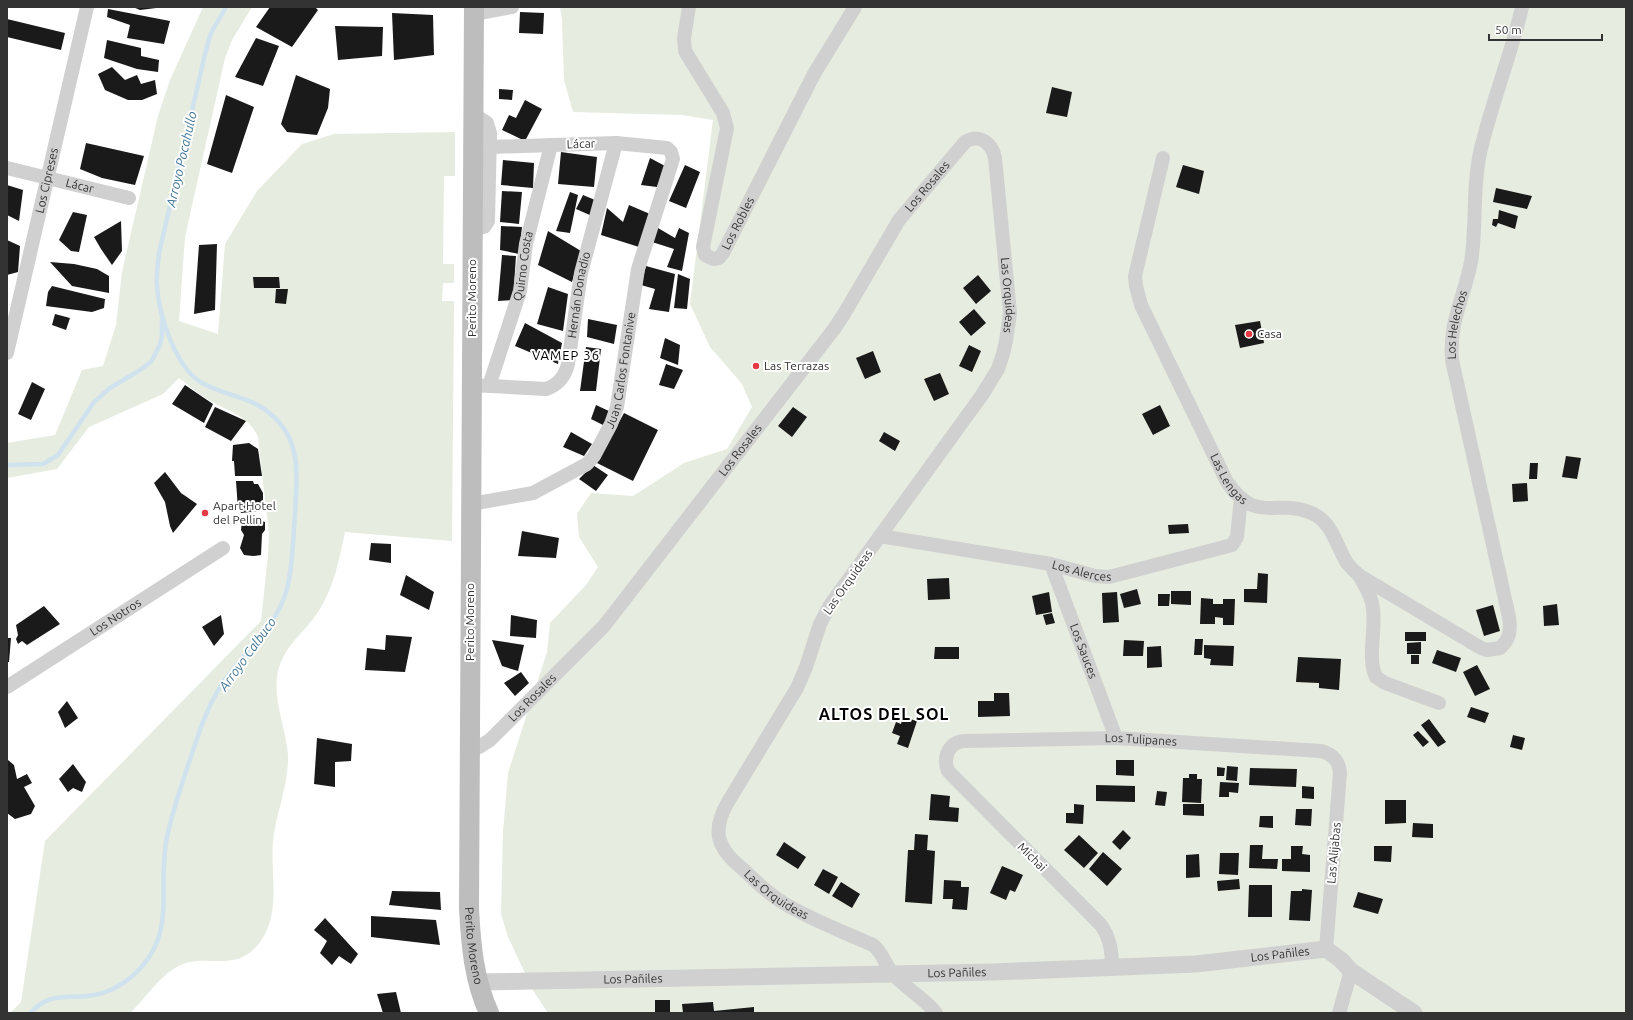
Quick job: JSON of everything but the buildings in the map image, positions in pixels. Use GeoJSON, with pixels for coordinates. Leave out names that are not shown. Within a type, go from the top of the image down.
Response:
{"type":"FeatureCollection","features":[{"type":"Feature","properties":{"kind":"main road","name":"Perito Moreno"},"geometry":{"type":"LineString","coordinates":[[474,10],[473,228],[480,385],[471,504],[469,910],[473,958],[478,982],[489,1013]]}},
{"type":"Feature","properties":{"kind":"street","name":"Los Cipreses"},"geometry":{"type":"LineString","coordinates":[[7,353],[87,7]]}},
{"type":"Feature","properties":{"kind":"street"},"geometry":{"type":"LineString","coordinates":[[474,10],[512,7]]}},
{"type":"Feature","properties":{"kind":"street","name":"Los Robles"},"geometry":{"type":"LineString","coordinates":[[689,7],[684,38],[685,51],[723,113],[727,128],[703,247],[705,255],[713,259],[719,258],[723,253],[819,65],[855,7]]}},
{"type":"Feature","properties":{"kind":"street","name":"Los Helechos"},"geometry":{"type":"LineString","coordinates":[[1505,644],[1510,631],[1509,617],[1452,360],[1451,346],[1454,320],[1467,278],[1473,249],[1476,184],[1480,154],[1522,7]]}},
{"type":"Feature","properties":{"kind":"street"},"geometry":{"type":"LineString","coordinates":[[473,114],[489,126],[490,147],[488,221],[484,227],[473,228]]}},
{"type":"Feature","properties":{"kind":"street","name":"Los Rosales"},"geometry":{"type":"LineString","coordinates":[[470,749],[479,747],[490,740],[604,626],[839,322],[890,234],[909,207],[965,142],[977,138],[987,142]]}},
{"type":"Feature","properties":{"kind":"street","name":"Las Orquideas"},"geometry":{"type":"LineString","coordinates":[[936,1013],[892,973],[884,957],[873,945],[796,911],[769,893],[726,852],[721,844],[719,831],[720,818],[724,809],[797,688],[825,614],[982,395],[998,368],[1003,354],[1009,327],[1010,300],[995,158],[993,149],[987,142]]}},
{"type":"Feature","properties":{"kind":"street","name":"Lácar"},"geometry":{"type":"LineString","coordinates":[[490,147],[616,143],[664,148],[671,152]]}},
{"type":"Feature","properties":{"kind":"street","name":"Hernán Donadio"},"geometry":{"type":"LineString","coordinates":[[480,385],[546,388],[555,386],[565,374],[568,364],[581,278],[616,143]]}},
{"type":"Feature","properties":{"kind":"street","name":"Quirno Costa"},"geometry":{"type":"LineString","coordinates":[[480,385],[520,291],[526,244],[551,145]]}},
{"type":"Feature","properties":{"kind":"street","name":"Juan Carlos Fontanive"},"geometry":{"type":"LineString","coordinates":[[471,504],[533,493],[587,464],[594,456],[611,424],[617,407],[638,269],[673,162],[674,157],[671,152]]}},
{"type":"Feature","properties":{"kind":"street","name":"Las Lengas"},"geometry":{"type":"LineString","coordinates":[[1163,158],[1137,265],[1135,276],[1138,295],[1227,482],[1241,498],[1260,508],[1299,510],[1309,512],[1319,517],[1326,523],[1332,532],[1348,564],[1360,576],[1481,648],[1493,650],[1500,648],[1505,644]]}},
{"type":"Feature","properties":{"kind":"street","name":"Lácar"},"geometry":{"type":"LineString","coordinates":[[7,168],[129,198]]}},
{"type":"Feature","properties":{"kind":"street","name":"Los Alerces"},"geometry":{"type":"LineString","coordinates":[[880,536],[1051,564],[1095,576],[1109,577],[1226,548],[1232,545],[1237,537],[1241,498]]}},
{"type":"Feature","properties":{"kind":"street","name":"Los Notros"},"geometry":{"type":"LineString","coordinates":[[7,687],[223,548]]}},
{"type":"Feature","properties":{"kind":"street","name":"Los Sauces"},"geometry":{"type":"LineString","coordinates":[[1051,564],[1116,738]]}},
{"type":"Feature","properties":{"kind":"street"},"geometry":{"type":"LineString","coordinates":[[1360,576],[1370,596],[1373,608],[1372,665],[1373,672],[1376,677],[1385,684],[1439,702]]}},
{"type":"Feature","properties":{"kind":"street","name":"Los Tulipanes"},"geometry":{"type":"LineString","coordinates":[[948,751],[956,742],[961,741],[1116,738],[1321,751],[1335,758]]}},
{"type":"Feature","properties":{"kind":"street","name":"Michai"},"geometry":{"type":"LineString","coordinates":[[948,751],[945,764],[951,776],[1101,925],[1109,938],[1112,955],[1112,967]]}},
{"type":"Feature","properties":{"kind":"street","name":"Las Alijabas"},"geometry":{"type":"LineString","coordinates":[[1326,949],[1340,773],[1338,762],[1335,758]]}},
{"type":"Feature","properties":{"kind":"street","name":"Los Pañiles"},"geometry":{"type":"LineString","coordinates":[[478,982],[994,972],[1196,964],[1326,949],[1341,960],[1351,971],[1414,1013]]}},
{"type":"Feature","properties":{"kind":"street"},"geometry":{"type":"LineString","coordinates":[[1339,1013],[1351,971]]}},
{"type":"Feature","properties":{"kind":"shaded area"},"geometry":{"type":"Polygon","coordinates":[[[203,7],[252,7],[232,40],[225,58],[185,237],[179,321],[218,334],[225,244],[257,191],[302,144],[334,134],[455,132],[455,176],[444,176],[443,264],[454,264],[454,283],[443,283],[442,301],[454,301],[452,541],[345,532],[335,574],[324,603],[283,657],[277,677],[277,697],[287,745],[288,766],[273,841],[272,853],[274,891],[271,916],[268,928],[262,939],[252,951],[242,957],[231,960],[197,961],[186,963],[175,968],[157,983],[130,1013],[10,1013],[21,1002],[45,841],[261,621],[269,534],[258,437],[244,419],[205,398],[179,378],[163,394],[89,427],[57,469],[7,478],[7,443],[55,435],[82,370],[103,366],[116,325],[122,272],[158,116],[170,80],[203,7]]]}},
{"type":"Feature","properties":{"kind":"shaded area"},"geometry":{"type":"Polygon","coordinates":[[[560,7],[1626,7],[1626,1013],[548,1013],[534,992],[508,937],[501,914],[503,832],[508,773],[547,652],[550,623],[586,585],[598,567],[579,537],[577,514],[591,493],[633,496],[684,463],[727,449],[752,407],[742,384],[710,347],[690,304],[713,120],[682,115],[573,112],[564,80],[562,20],[560,7]]]}},
{"type":"Feature","properties":{"kind":"waterway","name":"Arroyo Calbuco"},"geometry":{"type":"LineString","coordinates":[[30,1013],[45,1001],[60,997],[94,995],[104,993],[117,987],[130,978],[145,962],[155,946],[161,929],[163,912],[164,856],[167,837],[178,795],[201,727],[220,686],[260,638],[276,615],[282,603],[289,580],[297,478],[293,447],[285,429],[262,407],[214,389],[194,377],[177,355],[165,326],[158,298],[157,274],[159,253],[206,50],[211,33],[226,7]]}},
{"type":"Feature","properties":{"kind":"waterway"},"geometry":{"type":"LineString","coordinates":[[7,465],[43,464],[58,455],[94,402],[110,388],[151,362],[160,345],[162,335],[162,319]]}},
{"type":"Feature","properties":{"kind":"place","name":"Casa"},"geometry":{"type":"Point","coordinates":[1249,334]}},
{"type":"Feature","properties":{"kind":"place","name":"Las Terrazas"},"geometry":{"type":"Point","coordinates":[756,366]}},
{"type":"Feature","properties":{"kind":"place","name":"Apart Hotel del Pellin"},"geometry":{"type":"Point","coordinates":[205,513]}},
{"type":"Feature","properties":{"kind":"district","name":"VAMEP 36"},"geometry":{"type":"Point","coordinates":[566,355]}},
{"type":"Feature","properties":{"kind":"district","name":"ALTOS DEL SOL"},"geometry":{"type":"Point","coordinates":[884,714]}},
{"type":"Feature","properties":{"kind":"water label","name":"Arroyo Pocahullo"},"geometry":{"type":"Point","coordinates":[181,159]}}]}
